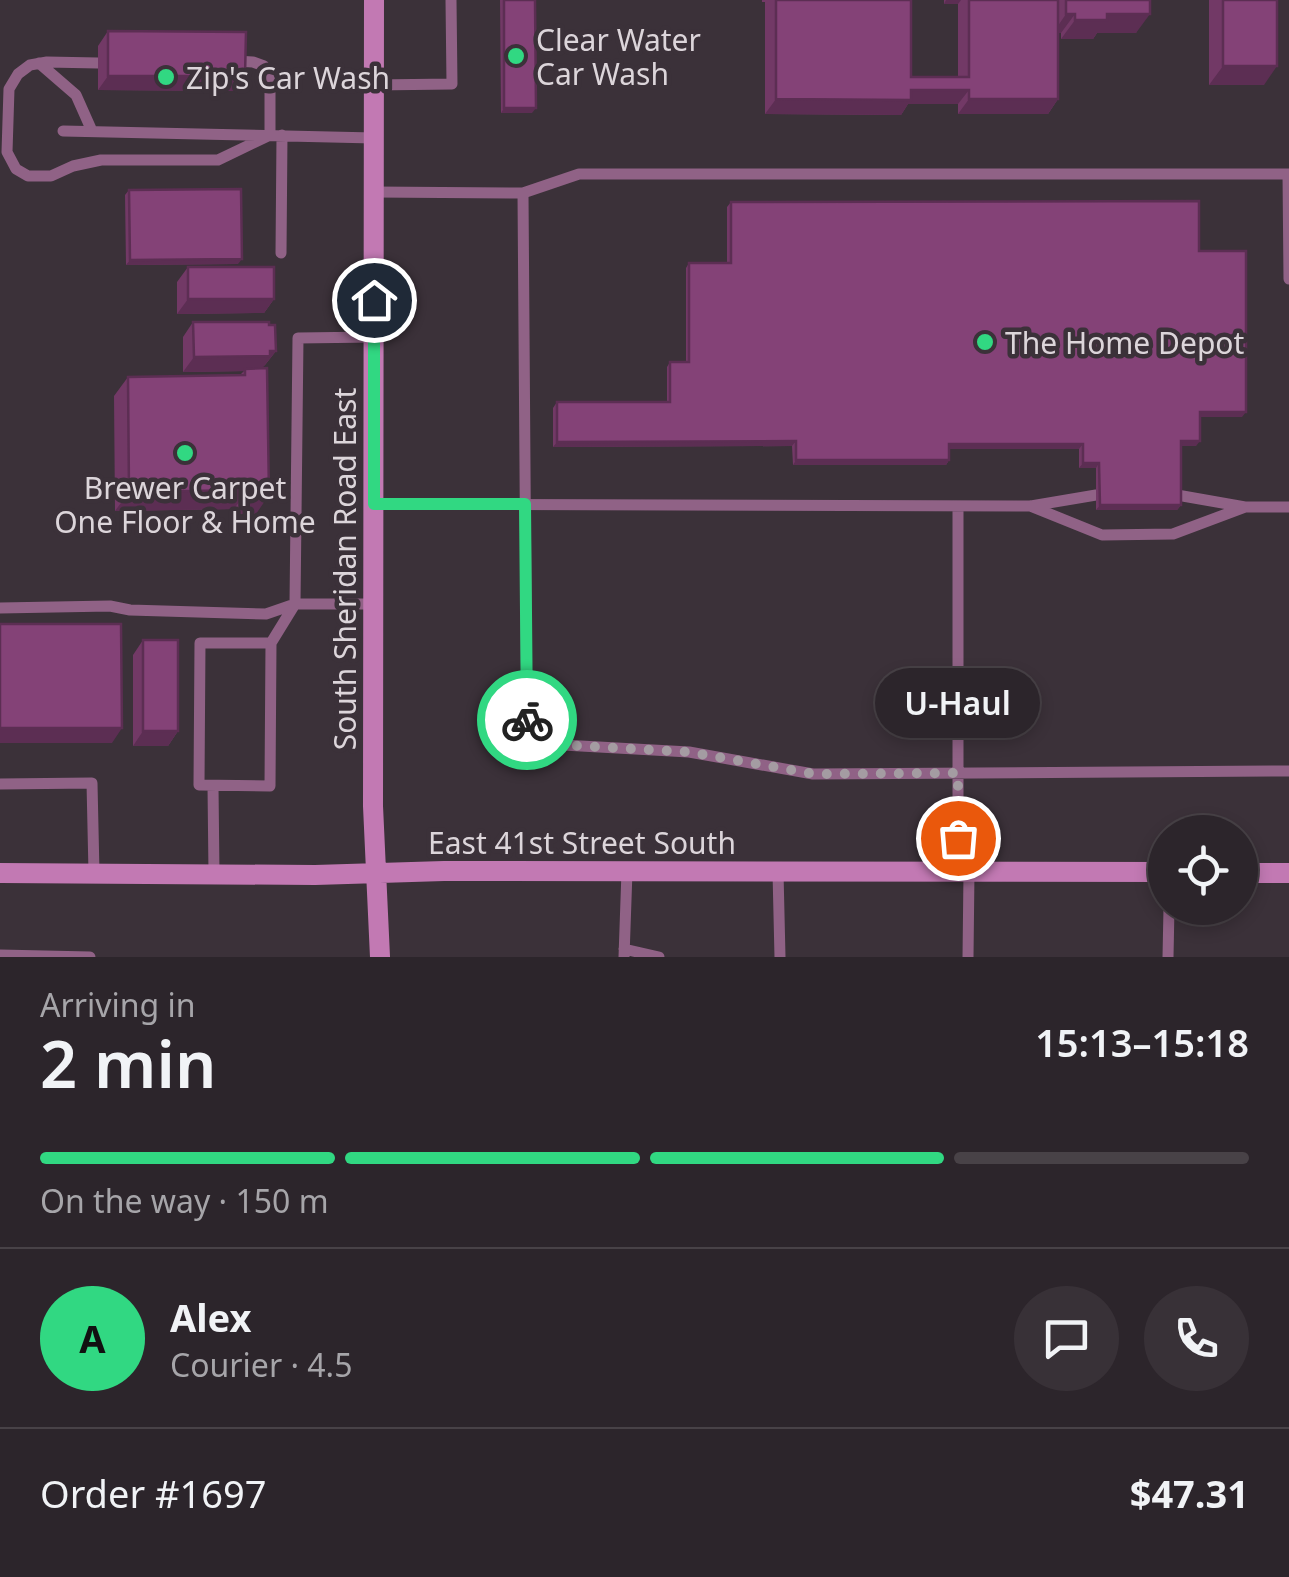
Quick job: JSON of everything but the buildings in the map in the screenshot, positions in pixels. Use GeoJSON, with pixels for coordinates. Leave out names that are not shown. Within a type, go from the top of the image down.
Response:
{"type":"FeatureCollection","features":[{"type":"Feature","properties":{"kind":"main road","name":"South Sheridan Road East"},"geometry":{"type":"LineString","coordinates":[[374,0],[374,806],[380,957]]}},
{"type":"Feature","properties":{"kind":"main road","name":"East 41st Street South"},"geometry":{"type":"LineString","coordinates":[[0,873],[1148,872]]}},
{"type":"Feature","properties":{"kind":"main road"},"geometry":{"type":"LineString","coordinates":[[1258,873],[1289,873]]}},
{"type":"Feature","properties":{"kind":"lane"},"geometry":{"type":"LineString","coordinates":[[374,85],[452,84],[451,0]]}},
{"type":"Feature","properties":{"kind":"lane"},"geometry":{"type":"LineString","coordinates":[[235,61],[264,66],[270,80],[281,253]]}},
{"type":"Feature","properties":{"kind":"lane"},"geometry":{"type":"LineString","coordinates":[[98,63],[30,65],[18,74],[8,89],[7,152],[16,169],[28,176],[51,176],[101,160],[218,160],[276,136]]}},
{"type":"Feature","properties":{"kind":"lane"},"geometry":{"type":"LineString","coordinates":[[39,64],[76,95],[92,131]]}},
{"type":"Feature","properties":{"kind":"lane"},"geometry":{"type":"LineString","coordinates":[[63,130],[374,138]]}},
{"type":"Feature","properties":{"kind":"lane"},"geometry":{"type":"LineString","coordinates":[[374,192],[522,193],[579,174],[1288,174],[1289,279]]}},
{"type":"Feature","properties":{"kind":"lane"},"geometry":{"type":"LineString","coordinates":[[522,193],[528,743],[689,752],[814,774],[1289,771]]}},
{"type":"Feature","properties":{"kind":"lane"},"geometry":{"type":"LineString","coordinates":[[271,643],[200,643],[200,785],[270,786],[271,643],[295,604],[298,338],[374,337]]}},
{"type":"Feature","properties":{"kind":"lane"},"geometry":{"type":"LineString","coordinates":[[1177,495],[1245,506],[1289,506]]}},
{"type":"Feature","properties":{"kind":"lane"},"geometry":{"type":"LineString","coordinates":[[374,504],[1030,506],[1096,496]]}},
{"type":"Feature","properties":{"kind":"lane"},"geometry":{"type":"LineString","coordinates":[[958,506],[958,773],[968,957]]}},
{"type":"Feature","properties":{"kind":"lane"},"geometry":{"type":"LineString","coordinates":[[1030,506],[1102,535],[1173,534],[1245,506]]}},
{"type":"Feature","properties":{"kind":"lane"},"geometry":{"type":"LineString","coordinates":[[0,608],[110,606],[266,614],[295,604],[374,604]]}},
{"type":"Feature","properties":{"kind":"lane"},"geometry":{"type":"LineString","coordinates":[[0,784],[92,783],[94,873]]}},
{"type":"Feature","properties":{"kind":"lane"},"geometry":{"type":"LineString","coordinates":[[213,786],[214,874]]}},
{"type":"Feature","properties":{"kind":"lane"},"geometry":{"type":"LineString","coordinates":[[627,871],[624,953],[659,957]]}},
{"type":"Feature","properties":{"kind":"lane"},"geometry":{"type":"LineString","coordinates":[[778,872],[780,957]]}},
{"type":"Feature","properties":{"kind":"lane"},"geometry":{"type":"LineString","coordinates":[[1168,957],[1169,925]]}},
{"type":"Feature","properties":{"kind":"lane"},"geometry":{"type":"LineString","coordinates":[[0,955],[90,957]]}},
{"type":"Feature","properties":{"kind":"way so far"},"geometry":{"type":"LineString","coordinates":[[527,720],[528,743],[689,752],[814,774],[958,773],[958,838]]}},
{"type":"Feature","properties":{"kind":"place","name":"Clear Water Car Wash"},"geometry":{"type":"Point","coordinates":[516,56]}},
{"type":"Feature","properties":{"kind":"place","name":"Zip's Car Wash"},"geometry":{"type":"Point","coordinates":[166,77]}},
{"type":"Feature","properties":{"kind":"place","name":"The Home Depot"},"geometry":{"type":"Point","coordinates":[985,342]}},
{"type":"Feature","properties":{"kind":"place","name":"Brewer Carpet One Floor & Home"},"geometry":{"type":"Point","coordinates":[185,453]}},
{"type":"Feature","properties":{"kind":"place","name":"U-Haul"},"geometry":{"type":"Point","coordinates":[958,838]}},
{"type":"Feature","properties":{"kind":"route"},"geometry":{"type":"LineString","coordinates":[[374,300],[374,504],[525,504],[527,720]]}}]}
